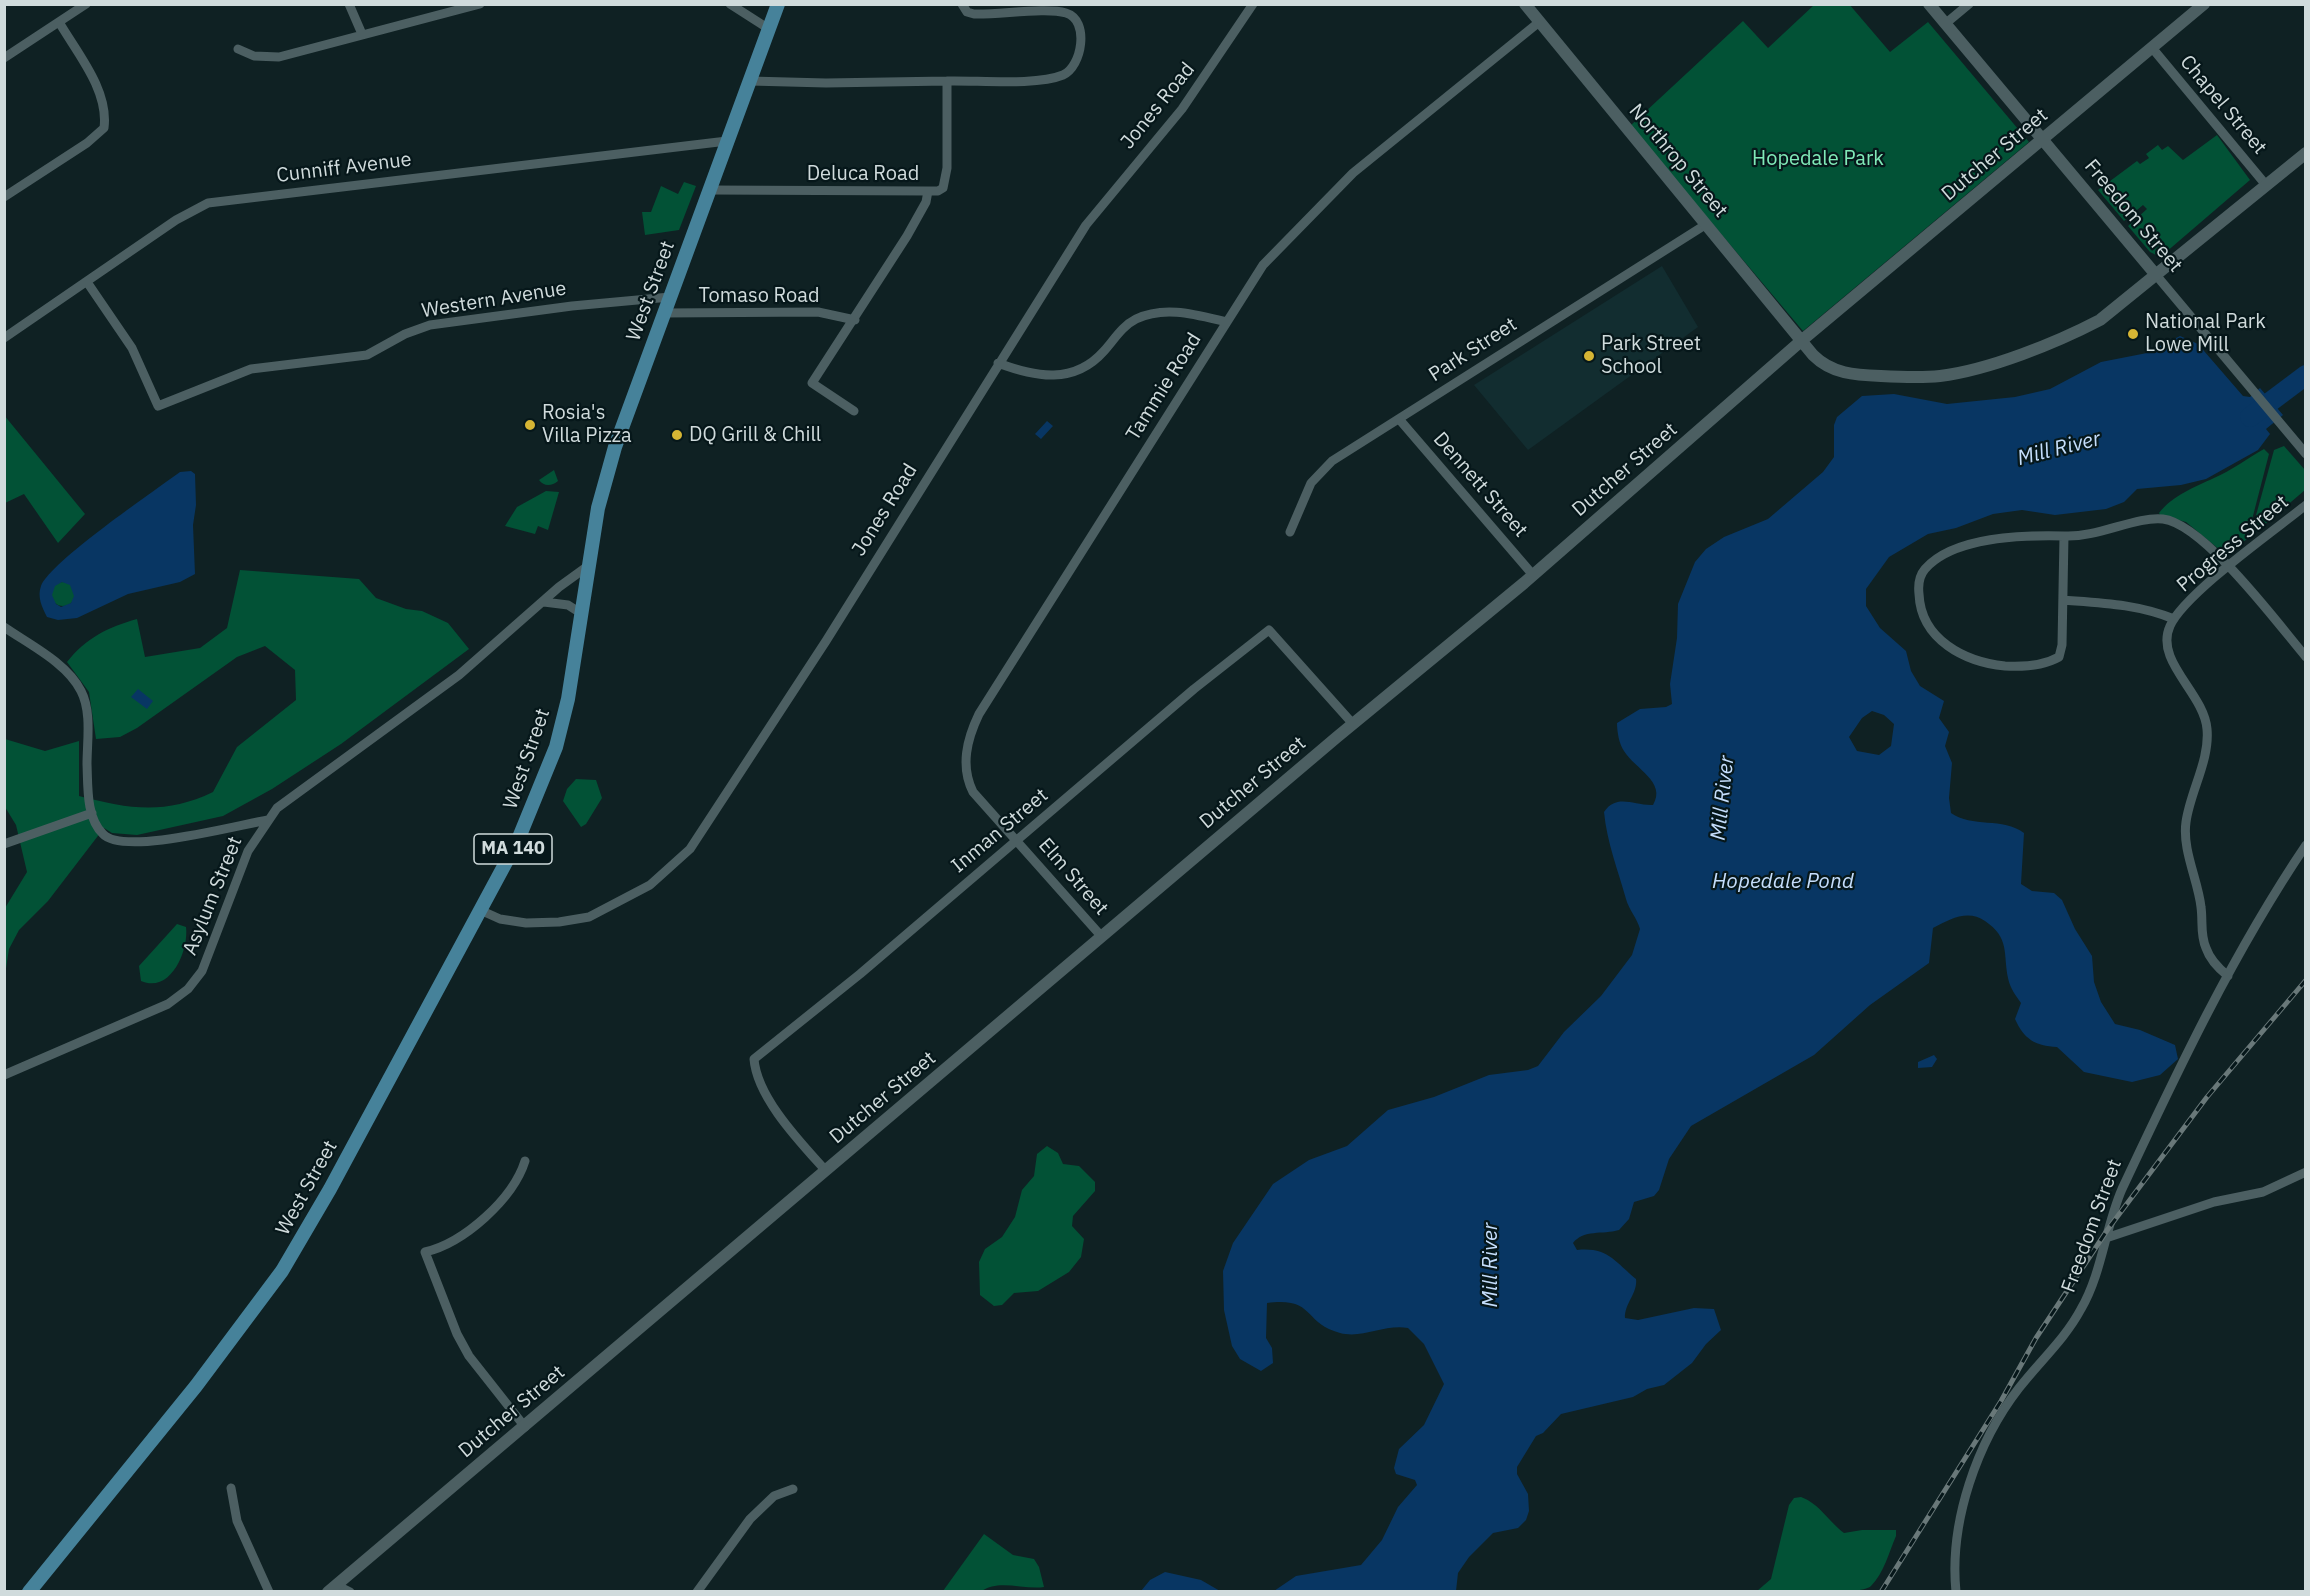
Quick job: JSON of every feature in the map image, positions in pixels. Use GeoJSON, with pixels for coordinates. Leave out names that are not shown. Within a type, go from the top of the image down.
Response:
{"type":"FeatureCollection","features":[{"type":"Feature","properties":{"kind":"main road","name":"West Street"},"geometry":{"type":"LineString","coordinates":[[29,1592],[196,1386],[282,1271],[328,1193],[518,840],[552,757],[568,699],[598,508],[615,447],[778,4]]}},
{"type":"Feature","properties":{"kind":"street"},"geometry":{"type":"LineString","coordinates":[[4,58],[86,4]]}},
{"type":"Feature","properties":{"kind":"street"},"geometry":{"type":"LineString","coordinates":[[348,4],[362,34]]}},
{"type":"Feature","properties":{"kind":"street"},"geometry":{"type":"LineString","coordinates":[[238,49],[254,56],[279,57],[362,34],[419,22],[480,4]]}},
{"type":"Feature","properties":{"kind":"street"},"geometry":{"type":"LineString","coordinates":[[730,4],[769,29]]}},
{"type":"Feature","properties":{"kind":"street"},"geometry":{"type":"LineString","coordinates":[[750,81],[826,83],[1036,80],[1055,77],[1070,70],[1080,52],[1077,20],[1070,14],[1048,12],[974,14],[967,12],[962,4]]}},
{"type":"Feature","properties":{"kind":"street","name":"Jones Road"},"geometry":{"type":"LineString","coordinates":[[480,910],[500,919],[526,923],[559,922],[589,917],[651,885],[690,849],[826,641],[1086,225],[1182,109],[1253,4]]}},
{"type":"Feature","properties":{"kind":"street","name":"Northrop Street"},"geometry":{"type":"LineString","coordinates":[[1525,4],[1538,23],[1801,341],[1821,363],[1840,372],[1914,377],[1954,374],[2081,330],[2100,320],[2306,153]]}},
{"type":"Feature","properties":{"kind":"street","name":"Freedom Street"},"geometry":{"type":"LineString","coordinates":[[1929,4],[2306,454]]}},
{"type":"Feature","properties":{"kind":"street"},"geometry":{"type":"LineString","coordinates":[[1945,24],[1969,4]]}},
{"type":"Feature","properties":{"kind":"street","name":"Dutcher Street"},"geometry":{"type":"LineString","coordinates":[[332,1588],[1353,724],[1533,575],[1801,341],[2153,49],[2204,4]]}},
{"type":"Feature","properties":{"kind":"street"},"geometry":{"type":"LineString","coordinates":[[4,197],[87,143],[104,128],[102,100],[94,80],[59,22]]}},
{"type":"Feature","properties":{"kind":"street","name":"Tammie Road"},"geometry":{"type":"LineString","coordinates":[[1017,840],[978,799],[970,787],[966,756],[973,726],[991,692],[1263,265],[1336,187],[1538,23]]}},
{"type":"Feature","properties":{"kind":"street","name":"Chapel Street"},"geometry":{"type":"LineString","coordinates":[[2153,49],[2266,185]]}},
{"type":"Feature","properties":{"kind":"street","name":"Deluca Road"},"geometry":{"type":"LineString","coordinates":[[710,190],[938,191],[943,188],[947,168],[947,81]]}},
{"type":"Feature","properties":{"kind":"street","name":"Cunniff Avenue"},"geometry":{"type":"LineString","coordinates":[[4,338],[176,220],[215,202],[727,141]]}},
{"type":"Feature","properties":{"kind":"street"},"geometry":{"type":"LineString","coordinates":[[854,411],[812,383],[855,320],[922,211],[928,191]]}},
{"type":"Feature","properties":{"kind":"street","name":"Park Street"},"geometry":{"type":"LineString","coordinates":[[1290,532],[1307,490],[1320,471],[1399,418],[1705,225]]}},
{"type":"Feature","properties":{"kind":"street","name":"Western Avenue"},"geometry":{"type":"LineString","coordinates":[[87,282],[132,348],[158,406],[251,369],[368,355],[405,334],[430,325],[572,306],[670,297]]}},
{"type":"Feature","properties":{"kind":"street"},"geometry":{"type":"LineString","coordinates":[[998,363],[1028,374],[1062,376],[1080,370],[1096,360],[1125,327],[1147,315],[1173,311],[1227,322]]}},
{"type":"Feature","properties":{"kind":"street","name":"Tomaso Road"},"geometry":{"type":"LineString","coordinates":[[664,314],[818,312],[855,320]]}},
{"type":"Feature","properties":{"kind":"street","name":"Dennett Street"},"geometry":{"type":"LineString","coordinates":[[1399,418],[1533,575]]}},
{"type":"Feature","properties":{"kind":"street","name":"Progress Street"},"geometry":{"type":"LineString","coordinates":[[2228,976],[2216,966],[2203,938],[2202,909],[2186,840],[2188,810],[2205,754],[2207,728],[2201,706],[2175,666],[2167,649],[2166,640],[2174,619],[2204,587],[2306,505]]}},
{"type":"Feature","properties":{"kind":"street"},"geometry":{"type":"LineString","coordinates":[[2064,536],[2062,645],[2059,657],[2044,663],[2012,666],[1971,658],[1946,646],[1928,626],[1922,614],[1918,588],[1920,577],[1926,568],[1960,548],[2013,535],[2088,536],[2161,519],[2180,524],[2194,533],[2306,657]]}},
{"type":"Feature","properties":{"kind":"street","name":"Asylum Street"},"geometry":{"type":"LineString","coordinates":[[4,1075],[168,1004],[188,989],[207,960],[248,851],[278,808],[459,675],[559,587],[588,566]]}},
{"type":"Feature","properties":{"kind":"street"},"geometry":{"type":"LineString","coordinates":[[2063,600],[2127,604],[2150,609],[2174,619]]}},
{"type":"Feature","properties":{"kind":"street"},"geometry":{"type":"LineString","coordinates":[[544,602],[568,605],[582,614]]}},
{"type":"Feature","properties":{"kind":"street"},"geometry":{"type":"LineString","coordinates":[[4,627],[56,663],[70,675],[82,692],[86,716],[88,790],[97,827],[107,838],[130,843],[178,838],[268,820]]}},
{"type":"Feature","properties":{"kind":"street","name":"Inman Street"},"geometry":{"type":"LineString","coordinates":[[826,1172],[776,1108],[755,1075],[754,1059],[860,974],[1194,689],[1269,630],[1353,724]]}},
{"type":"Feature","properties":{"kind":"street"},"geometry":{"type":"LineString","coordinates":[[4,844],[92,813]]}},
{"type":"Feature","properties":{"kind":"street","name":"Elm Street"},"geometry":{"type":"LineString","coordinates":[[1017,840],[1102,937]]}},
{"type":"Feature","properties":{"kind":"street","name":"Freedom Street"},"geometry":{"type":"LineString","coordinates":[[1956,1592],[1955,1571],[1960,1521],[1974,1472],[2007,1405],[2060,1340],[2082,1308],[2121,1192],[2266,904],[2306,845]]}},
{"type":"Feature","properties":{"kind":"street"},"geometry":{"type":"LineString","coordinates":[[525,1161],[516,1183],[480,1220],[450,1244],[425,1252],[457,1334],[469,1356],[525,1427]]}},
{"type":"Feature","properties":{"kind":"street"},"geometry":{"type":"LineString","coordinates":[[2106,1238],[2214,1202],[2263,1192],[2306,1172]]}},
{"type":"Feature","properties":{"kind":"street"},"geometry":{"type":"LineString","coordinates":[[231,1488],[237,1521],[269,1592]]}},
{"type":"Feature","properties":{"kind":"street"},"geometry":{"type":"LineString","coordinates":[[697,1592],[750,1519],[774,1496],[793,1489]]}},
{"type":"Feature","properties":{"kind":"street"},"geometry":{"type":"LineString","coordinates":[[332,1588],[350,1592]]}},
{"type":"Feature","properties":{"kind":"shaded area","name":"Park Street School"},"geometry":{"type":"Polygon","coordinates":[[[1662,266],[1698,327],[1528,450],[1474,385],[1662,266]]]}},
{"type":"Feature","properties":{"kind":"green space","name":"Hopedale Park"},"geometry":{"type":"Polygon","coordinates":[[[1849,4],[1890,52],[1928,22],[2029,142],[1803,331],[1630,126],[1743,21],[1768,48],[1814,5],[1849,4]]]}},
{"type":"Feature","properties":{"kind":"green space"},"geometry":{"type":"Polygon","coordinates":[[[2217,135],[2250,180],[2165,253],[2158,256],[2150,252],[2128,226],[2147,209],[2143,205],[2124,221],[2098,190],[2137,161],[2140,164],[2149,158],[2146,154],[2158,145],[2162,150],[2168,146],[2183,160],[2217,135]]]}},
{"type":"Feature","properties":{"kind":"green space"},"geometry":{"type":"Polygon","coordinates":[[[684,182],[696,186],[679,230],[645,235],[642,212],[651,212],[661,186],[678,194],[684,182]]]}},
{"type":"Feature","properties":{"kind":"green space"},"geometry":{"type":"Polygon","coordinates":[[[4,415],[85,514],[58,543],[24,494],[5,503],[4,415]]]}},
{"type":"Feature","properties":{"kind":"green space"},"geometry":{"type":"Polygon","coordinates":[[[2284,446],[2305,470],[2305,490],[2250,537],[2274,450],[2284,446]]]}},
{"type":"Feature","properties":{"kind":"green space"},"geometry":{"type":"Polygon","coordinates":[[[2264,449],[2269,454],[2247,539],[2231,551],[2220,550],[2186,522],[2160,515],[2159,513],[2178,496],[2227,472],[2264,449]]]}},
{"type":"Feature","properties":{"kind":"green space"},"geometry":{"type":"Polygon","coordinates":[[[554,470],[558,481],[556,483],[546,485],[539,480],[554,470]]]}},
{"type":"Feature","properties":{"kind":"green space"},"geometry":{"type":"Polygon","coordinates":[[[546,491],[559,492],[548,530],[538,526],[535,534],[505,526],[517,507],[546,491]]]}},
{"type":"Feature","properties":{"kind":"green space"},"geometry":{"type":"Polygon","coordinates":[[[240,570],[359,579],[376,598],[406,609],[422,611],[448,623],[469,649],[341,744],[272,789],[223,816],[137,835],[112,833],[104,828],[48,901],[19,930],[9,949],[5,975],[5,908],[27,872],[16,825],[5,807],[5,739],[45,751],[79,741],[79,796],[131,807],[163,807],[196,799],[213,792],[237,747],[296,700],[295,670],[265,646],[237,657],[137,728],[120,737],[96,739],[89,692],[67,662],[82,646],[98,634],[137,619],[145,657],[200,648],[227,628],[240,570]]]}},
{"type":"Feature","properties":{"kind":"green space"},"geometry":{"type":"Polygon","coordinates":[[[63,582],[71,586],[75,594],[71,602],[63,606],[55,602],[51,594],[55,586],[63,582]]]}},
{"type":"Feature","properties":{"kind":"green space"},"geometry":{"type":"Polygon","coordinates":[[[576,779],[596,780],[602,798],[586,824],[581,827],[563,801],[567,789],[576,779]]]}},
{"type":"Feature","properties":{"kind":"green space"},"geometry":{"type":"Polygon","coordinates":[[[177,924],[186,927],[186,936],[176,968],[161,981],[152,983],[141,981],[139,966],[177,924]]]}},
{"type":"Feature","properties":{"kind":"green space"},"geometry":{"type":"Polygon","coordinates":[[[1047,1146],[1058,1153],[1063,1164],[1079,1166],[1095,1182],[1095,1191],[1073,1216],[1072,1226],[1084,1239],[1081,1257],[1069,1272],[1038,1291],[1014,1293],[1002,1305],[994,1306],[980,1295],[979,1262],[985,1249],[1002,1237],[1015,1217],[1022,1190],[1034,1176],[1037,1154],[1047,1146]]]}},
{"type":"Feature","properties":{"kind":"green space"},"geometry":{"type":"Polygon","coordinates":[[[1801,1497],[1819,1508],[1844,1533],[1862,1530],[1896,1530],[1886,1562],[1871,1586],[1836,1592],[1757,1591],[1771,1579],[1789,1505],[1794,1498],[1801,1497]]]}},
{"type":"Feature","properties":{"kind":"green space"},"geometry":{"type":"Polygon","coordinates":[[[984,1534],[1013,1555],[1034,1559],[1039,1567],[1044,1587],[1004,1585],[982,1591],[943,1591],[984,1534]]]}},
{"type":"Feature","properties":{"kind":"water","name":"Hopedale Pond"},"geometry":{"type":"Polygon","coordinates":[[[2180,336],[2198,344],[2243,396],[2250,397],[2260,388],[2283,415],[2266,429],[2270,434],[2258,450],[2206,479],[2181,485],[2137,489],[2124,502],[2106,509],[2055,515],[2022,510],[1993,514],[1956,528],[1928,534],[1889,557],[1866,589],[1866,606],[1880,628],[1906,651],[1911,671],[1920,686],[1944,701],[1939,718],[1949,732],[1945,746],[1952,763],[1949,798],[1951,813],[1968,820],[2007,825],[2024,833],[2021,884],[2032,891],[2054,893],[2062,900],[2075,929],[2092,956],[2094,982],[2101,1002],[2115,1024],[2140,1030],[2175,1045],[2178,1059],[2160,1075],[2132,1082],[2084,1072],[2057,1047],[2036,1043],[2018,1026],[2015,1019],[2021,1003],[2009,982],[2004,946],[1993,927],[1979,917],[1966,916],[1952,919],[1933,928],[1929,963],[1870,1005],[1814,1055],[1691,1126],[1669,1159],[1659,1190],[1654,1196],[1634,1202],[1629,1219],[1619,1230],[1588,1234],[1573,1243],[1577,1250],[1596,1251],[1610,1257],[1636,1279],[1625,1318],[1638,1320],[1694,1308],[1714,1309],[1721,1330],[1706,1344],[1692,1363],[1664,1385],[1647,1389],[1633,1397],[1561,1414],[1543,1433],[1536,1436],[1517,1467],[1517,1474],[1528,1494],[1529,1511],[1526,1520],[1518,1528],[1493,1533],[1469,1557],[1458,1573],[1456,1591],[1274,1591],[1296,1576],[1361,1565],[1382,1540],[1398,1507],[1417,1485],[1415,1480],[1396,1474],[1394,1468],[1399,1449],[1424,1425],[1444,1384],[1424,1344],[1408,1328],[1390,1328],[1357,1334],[1340,1333],[1319,1323],[1302,1307],[1283,1302],[1267,1303],[1266,1338],[1272,1348],[1273,1363],[1261,1371],[1240,1359],[1232,1346],[1224,1310],[1223,1271],[1233,1243],[1273,1184],[1309,1160],[1347,1146],[1388,1110],[1434,1097],[1489,1075],[1528,1070],[1538,1066],[1564,1032],[1601,996],[1632,955],[1640,929],[1626,899],[1610,846],[1604,812],[1609,806],[1620,802],[1653,805],[1656,789],[1648,776],[1622,748],[1617,723],[1640,709],[1666,707],[1672,704],[1670,684],[1677,638],[1678,604],[1695,562],[1706,549],[1724,537],[1768,519],[1823,472],[1834,457],[1834,425],[1837,417],[1862,396],[1894,394],[1947,404],[2015,397],[2050,389],[2101,362],[2147,353],[2180,336]],[[1872,711],[1862,718],[1849,737],[1857,751],[1879,755],[1891,746],[1894,724],[1884,715],[1872,711]]]}},
{"type":"Feature","properties":{"kind":"water"},"geometry":{"type":"Polygon","coordinates":[[[1047,421],[1053,426],[1041,439],[1035,434],[1047,421]]]}},
{"type":"Feature","properties":{"kind":"water"},"geometry":{"type":"Polygon","coordinates":[[[191,471],[195,474],[196,505],[193,525],[195,574],[180,582],[128,594],[77,618],[58,620],[47,617],[40,594],[41,586],[49,575],[82,544],[180,472],[191,471]],[[62,582],[55,586],[52,595],[56,604],[61,607],[71,603],[74,596],[70,585],[62,582]]]}},
{"type":"Feature","properties":{"kind":"water"},"geometry":{"type":"Polygon","coordinates":[[[138,689],[153,701],[147,709],[131,697],[138,689]]]}},
{"type":"Feature","properties":{"kind":"water"},"geometry":{"type":"Polygon","coordinates":[[[1934,1055],[1937,1059],[1932,1067],[1918,1068],[1918,1062],[1934,1055]]]}},
{"type":"Feature","properties":{"kind":"water"},"geometry":{"type":"Polygon","coordinates":[[[1165,1572],[1201,1580],[1220,1591],[1141,1591],[1150,1580],[1165,1572]]]}},
{"type":"Feature","properties":{"kind":"waterway","name":"Mill River"},"geometry":{"type":"LineString","coordinates":[[2250,417],[2306,375]]}},
{"type":"Feature","properties":{"kind":"railway"},"geometry":{"type":"LineString","coordinates":[[1881,1592],[2001,1401],[2036,1338],[2108,1229],[2207,1097],[2306,980]]}},
{"type":"Feature","properties":{"kind":"place","name":"National Park Lowe Mill"},"geometry":{"type":"Point","coordinates":[2133,334]}},
{"type":"Feature","properties":{"kind":"place","name":"Park Street School"},"geometry":{"type":"Point","coordinates":[1589,356]}},
{"type":"Feature","properties":{"kind":"place","name":"Rosia's Villa Pizza"},"geometry":{"type":"Point","coordinates":[530,425]}},
{"type":"Feature","properties":{"kind":"place","name":"DQ Grill & Chill"},"geometry":{"type":"Point","coordinates":[677,435]}}]}
